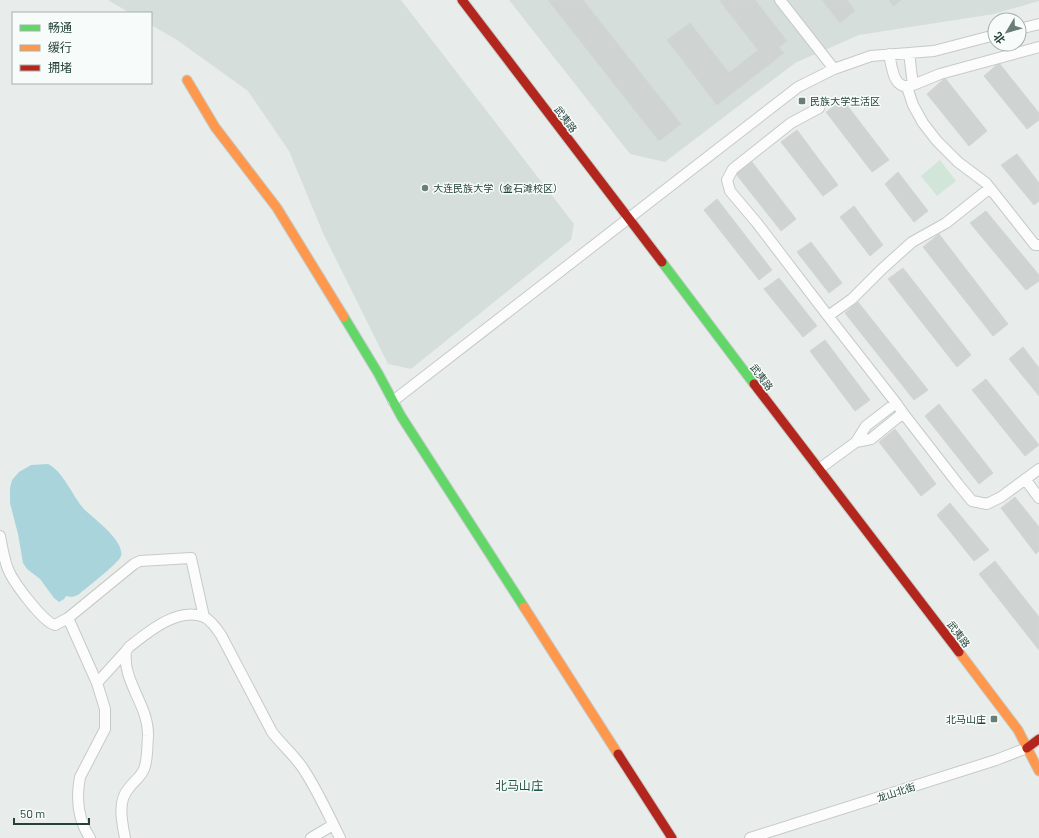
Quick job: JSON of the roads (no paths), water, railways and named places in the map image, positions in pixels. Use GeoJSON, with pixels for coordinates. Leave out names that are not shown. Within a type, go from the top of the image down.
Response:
{"type":"FeatureCollection","features":[{"type":"Feature","properties":{"kind":"main road","name":"武夷路"},"geometry":{"type":"LineString","coordinates":[[462,0],[1018,730],[1039,771]]}},
{"type":"Feature","properties":{"kind":"main road"},"geometry":{"type":"LineString","coordinates":[[187,80],[215,127],[282,215],[378,373],[401,416],[672,838]]}},
{"type":"Feature","properties":{"kind":"main road","name":"龙山北街"},"geometry":{"type":"LineString","coordinates":[[1027,748],[1039,739]]}},
{"type":"Feature","properties":{"kind":"street"},"geometry":{"type":"LineString","coordinates":[[780,0],[834,68]]}},
{"type":"Feature","properties":{"kind":"street"},"geometry":{"type":"LineString","coordinates":[[1027,27],[1039,24]]}},
{"type":"Feature","properties":{"kind":"street"},"geometry":{"type":"LineString","coordinates":[[393,401],[798,87],[834,68],[871,56],[934,51],[987,37]]}},
{"type":"Feature","properties":{"kind":"street"},"geometry":{"type":"LineString","coordinates":[[890,54],[895,78],[899,84],[910,86],[940,74],[1039,47]]}},
{"type":"Feature","properties":{"kind":"street"},"geometry":{"type":"LineString","coordinates":[[909,53],[910,86],[913,105],[923,123],[937,141],[958,162],[986,183],[1035,245],[1039,245]]}},
{"type":"Feature","properties":{"kind":"street"},"geometry":{"type":"LineString","coordinates":[[819,108],[791,124],[733,169],[727,180],[730,191],[972,501],[987,504],[1002,497],[1039,469]]}},
{"type":"Feature","properties":{"kind":"street"},"geometry":{"type":"LineString","coordinates":[[828,316],[852,299],[912,242],[946,223],[990,188]]}},
{"type":"Feature","properties":{"kind":"street"},"geometry":{"type":"LineString","coordinates":[[819,469],[856,442],[866,426],[896,403]]}},
{"type":"Feature","properties":{"kind":"street"},"geometry":{"type":"LineString","coordinates":[[856,442],[871,439],[903,413]]}},
{"type":"Feature","properties":{"kind":"street"},"geometry":{"type":"LineString","coordinates":[[1025,479],[1039,498]]}},
{"type":"Feature","properties":{"kind":"street"},"geometry":{"type":"LineString","coordinates":[[0,536],[7,568],[11,577],[50,624],[55,625],[68,618],[134,564],[140,561],[191,558],[204,617]]}},
{"type":"Feature","properties":{"kind":"street"},"geometry":{"type":"LineString","coordinates":[[97,683],[134,643],[157,626],[168,620],[191,615],[204,617],[214,625],[221,635],[272,732],[302,766],[340,838]]}},
{"type":"Feature","properties":{"kind":"street"},"geometry":{"type":"LineString","coordinates":[[68,618],[97,683],[105,709],[105,729],[82,771],[78,786],[79,810],[82,823],[90,838]]}},
{"type":"Feature","properties":{"kind":"street"},"geometry":{"type":"LineString","coordinates":[[125,838],[122,820],[122,801],[129,788],[138,779],[145,767],[148,733],[144,709],[134,692],[128,670],[126,651]]}},
{"type":"Feature","properties":{"kind":"street","name":"龙山北街"},"geometry":{"type":"LineString","coordinates":[[750,838],[996,760],[1027,748]]}},
{"type":"Feature","properties":{"kind":"street"},"geometry":{"type":"LineString","coordinates":[[310,838],[333,825]]}},
{"type":"Feature","properties":{"kind":"water"},"geometry":{"type":"Polygon","coordinates":[[[48,464],[53,467],[63,478],[84,509],[114,537],[121,550],[121,556],[119,559],[102,576],[78,595],[72,597],[66,596],[59,602],[54,598],[40,579],[27,569],[23,563],[18,534],[10,503],[10,488],[12,480],[19,472],[31,465],[48,464]]]}},
{"type":"Feature","properties":{"kind":"place","name":"民族大学生活区"},"geometry":{"type":"Point","coordinates":[802,101]}},
{"type":"Feature","properties":{"kind":"place","name":"大连民族大学（金石滩校区）"},"geometry":{"type":"Point","coordinates":[425,188]}},
{"type":"Feature","properties":{"kind":"place","name":"北马山庄"},"geometry":{"type":"Point","coordinates":[994,719]}},
{"type":"Feature","properties":{"kind":"district","name":"北马山庄"},"geometry":{"type":"Point","coordinates":[519,785]}}]}
